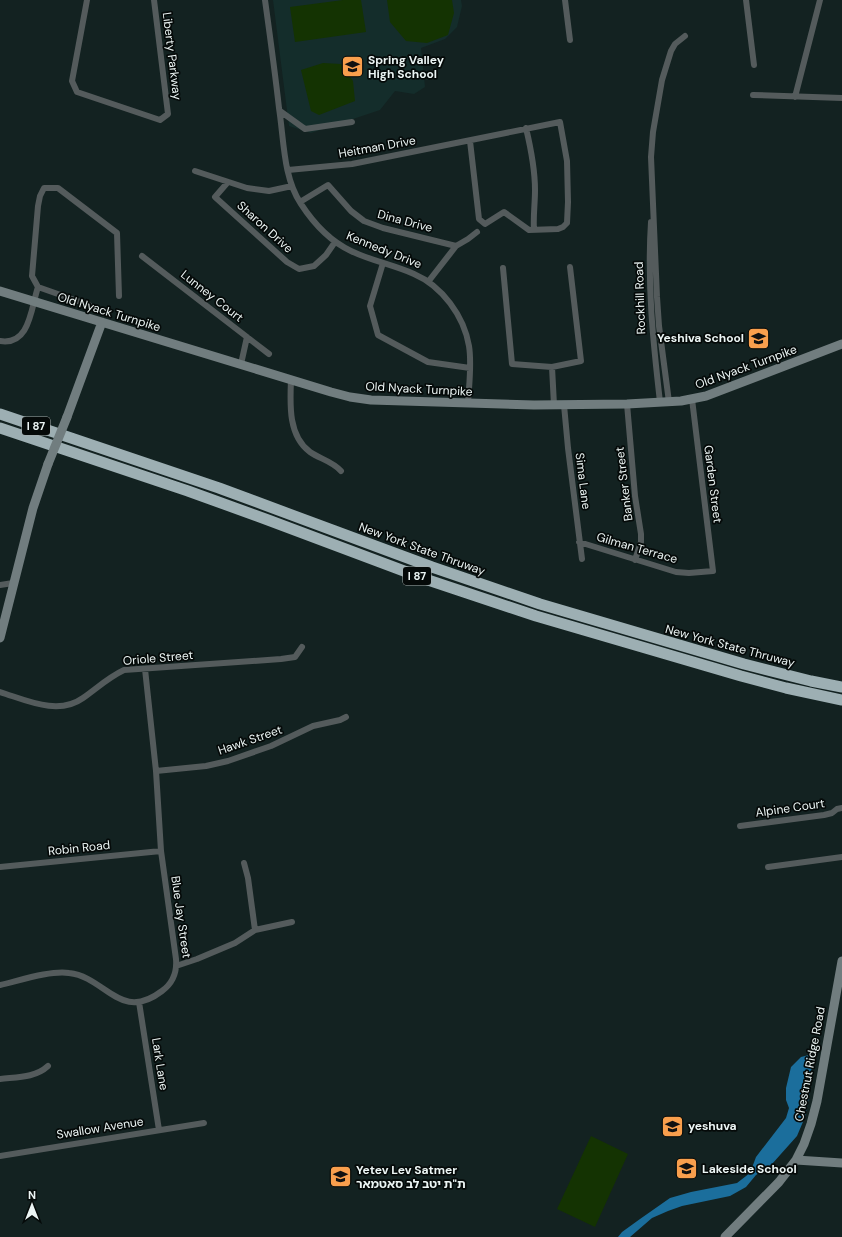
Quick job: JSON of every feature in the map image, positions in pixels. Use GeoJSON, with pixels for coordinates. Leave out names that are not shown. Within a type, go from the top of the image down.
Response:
{"type":"FeatureCollection","features":[{"type":"Feature","properties":{"kind":"highway","name":"New York State Thruway"},"geometry":{"type":"LineString","coordinates":[[0,414],[219,488],[432,567],[533,601],[749,666],[842,687]]}},
{"type":"Feature","properties":{"kind":"highway","name":"New York State Thruway"},"geometry":{"type":"LineString","coordinates":[[0,428],[202,496],[428,580],[536,616],[741,676],[786,688],[842,700]]}},
{"type":"Feature","properties":{"kind":"street","name":"Liberty Parkway"},"geometry":{"type":"LineString","coordinates":[[87,0],[72,81],[77,92],[160,120],[168,114],[154,0]]}},
{"type":"Feature","properties":{"kind":"street","name":"Kennedy Drive"},"geometry":{"type":"LineString","coordinates":[[265,0],[288,170],[292,186],[300,202],[321,230],[335,242],[351,251],[415,274],[428,282],[449,301],[465,330],[468,344],[470,368],[468,403]]}},
{"type":"Feature","properties":{"kind":"street"},"geometry":{"type":"LineString","coordinates":[[565,0],[570,40]]}},
{"type":"Feature","properties":{"kind":"street"},"geometry":{"type":"LineString","coordinates":[[746,0],[754,65]]}},
{"type":"Feature","properties":{"kind":"street"},"geometry":{"type":"LineString","coordinates":[[795,97],[820,0]]}},
{"type":"Feature","properties":{"kind":"street","name":"Rockhill Road"},"geometry":{"type":"LineString","coordinates":[[669,402],[659,326],[654,192],[651,157],[653,132],[662,80],[671,51],[675,44],[685,36]]}},
{"type":"Feature","properties":{"kind":"street"},"geometry":{"type":"LineString","coordinates":[[753,95],[842,98]]}},
{"type":"Feature","properties":{"kind":"street"},"geometry":{"type":"LineString","coordinates":[[280,110],[305,129],[352,122]]}},
{"type":"Feature","properties":{"kind":"street","name":"Heitman Drive"},"geometry":{"type":"LineString","coordinates":[[288,170],[352,164],[560,122],[567,161],[567,224],[558,229],[529,230],[524,228],[504,212],[485,224],[479,219],[470,141]]}},
{"type":"Feature","properties":{"kind":"street"},"geometry":{"type":"LineString","coordinates":[[526,128],[533,159],[535,190],[533,217],[534,230]]}},
{"type":"Feature","properties":{"kind":"street"},"geometry":{"type":"LineString","coordinates":[[195,171],[247,188],[269,191],[292,186]]}},
{"type":"Feature","properties":{"kind":"street","name":"Sharon Drive"},"geometry":{"type":"LineString","coordinates":[[228,182],[215,197],[287,262],[300,269],[314,266],[326,255],[335,242]]}},
{"type":"Feature","properties":{"kind":"street","name":"Dina Drive"},"geometry":{"type":"LineString","coordinates":[[300,202],[328,185],[351,211],[364,220],[383,228],[456,246]]}},
{"type":"Feature","properties":{"kind":"street"},"geometry":{"type":"LineString","coordinates":[[89,305],[38,287],[32,276],[38,206],[40,196],[44,188],[58,188],[117,234],[119,296]]}},
{"type":"Feature","properties":{"kind":"street","name":"Rockhill Road"},"geometry":{"type":"LineString","coordinates":[[654,192],[649,260],[650,298],[651,327],[660,402]]}},
{"type":"Feature","properties":{"kind":"street"},"geometry":{"type":"LineString","coordinates":[[428,282],[456,246],[477,232]]}},
{"type":"Feature","properties":{"kind":"street","name":"Lunney Court"},"geometry":{"type":"LineString","coordinates":[[142,256],[269,354]]}},
{"type":"Feature","properties":{"kind":"street"},"geometry":{"type":"LineString","coordinates":[[383,263],[370,306],[378,335],[428,362],[470,368]]}},
{"type":"Feature","properties":{"kind":"street"},"geometry":{"type":"LineString","coordinates":[[504,268],[512,364],[552,367],[581,361],[570,267]]}},
{"type":"Feature","properties":{"kind":"street"},"geometry":{"type":"LineString","coordinates":[[0,341],[5,342],[15,340],[24,332],[28,324],[38,287]]}},
{"type":"Feature","properties":{"kind":"street","name":"Old Nyack Turnpike"},"geometry":{"type":"LineString","coordinates":[[0,291],[291,380],[350,397],[371,400],[554,405],[669,402],[706,396],[842,344]]}},
{"type":"Feature","properties":{"kind":"street"},"geometry":{"type":"LineString","coordinates":[[0,638],[13,583],[18,572],[33,508],[48,464],[102,322]]}},
{"type":"Feature","properties":{"kind":"street"},"geometry":{"type":"LineString","coordinates":[[241,364],[247,337]]}},
{"type":"Feature","properties":{"kind":"street"},"geometry":{"type":"LineString","coordinates":[[552,367],[554,405]]}},
{"type":"Feature","properties":{"kind":"street"},"geometry":{"type":"LineString","coordinates":[[291,380],[291,413],[294,429],[300,443],[309,452],[330,462],[341,471]]}},
{"type":"Feature","properties":{"kind":"street","name":"Garden Street"},"geometry":{"type":"LineString","coordinates":[[692,399],[713,571]]}},
{"type":"Feature","properties":{"kind":"street","name":"Banker Street"},"geometry":{"type":"LineString","coordinates":[[627,404],[635,496],[641,534],[635,560]]}},
{"type":"Feature","properties":{"kind":"street","name":"Sima Lane"},"geometry":{"type":"LineString","coordinates":[[564,405],[582,559]]}},
{"type":"Feature","properties":{"kind":"street","name":"Gilman Terrace"},"geometry":{"type":"LineString","coordinates":[[580,542],[676,572],[689,573],[713,571]]}},
{"type":"Feature","properties":{"kind":"street"},"geometry":{"type":"LineString","coordinates":[[0,585],[13,583]]}},
{"type":"Feature","properties":{"kind":"street","name":"Oriole Street"},"geometry":{"type":"LineString","coordinates":[[0,692],[47,705],[60,707],[72,704],[124,670],[295,657],[302,647]]}},
{"type":"Feature","properties":{"kind":"street","name":"Blue Jay Street"},"geometry":{"type":"LineString","coordinates":[[139,1002],[155,996],[164,989],[175,974],[176,966],[161,851],[156,771],[145,669]]}},
{"type":"Feature","properties":{"kind":"street","name":"Hawk Street"},"geometry":{"type":"LineString","coordinates":[[156,771],[206,766],[228,761],[271,746],[313,726],[340,720],[346,717]]}},
{"type":"Feature","properties":{"kind":"street","name":"Alpine Court"},"geometry":{"type":"LineString","coordinates":[[740,826],[824,815],[832,813],[837,808],[842,808]]}},
{"type":"Feature","properties":{"kind":"street","name":"Robin Road"},"geometry":{"type":"LineString","coordinates":[[0,867],[161,851]]}},
{"type":"Feature","properties":{"kind":"street"},"geometry":{"type":"LineString","coordinates":[[768,867],[842,857]]}},
{"type":"Feature","properties":{"kind":"street"},"geometry":{"type":"LineString","coordinates":[[244,863],[248,878],[255,930]]}},
{"type":"Feature","properties":{"kind":"street"},"geometry":{"type":"LineString","coordinates":[[176,966],[203,957],[235,943],[255,930],[292,922]]}},
{"type":"Feature","properties":{"kind":"street","name":"Chestnut Ridge Road"},"geometry":{"type":"LineString","coordinates":[[725,1237],[779,1182],[796,1160],[804,1144],[817,1101],[842,961]]}},
{"type":"Feature","properties":{"kind":"street"},"geometry":{"type":"LineString","coordinates":[[0,985],[59,972],[70,973],[82,976],[94,982],[103,990],[118,999],[139,1002]]}},
{"type":"Feature","properties":{"kind":"street","name":"Lark Lane"},"geometry":{"type":"LineString","coordinates":[[139,1002],[159,1130]]}},
{"type":"Feature","properties":{"kind":"street"},"geometry":{"type":"LineString","coordinates":[[0,1079],[31,1076],[42,1072],[48,1066]]}},
{"type":"Feature","properties":{"kind":"street","name":"Swallow Avenue"},"geometry":{"type":"LineString","coordinates":[[0,1156],[204,1123]]}},
{"type":"Feature","properties":{"kind":"street"},"geometry":{"type":"LineString","coordinates":[[796,1160],[842,1163]]}},
{"type":"Feature","properties":{"kind":"shaded area","name":"Spring Valley High School"},"geometry":{"type":"Polygon","coordinates":[[[273,0],[461,0],[462,6],[457,27],[445,39],[421,48],[425,87],[414,94],[395,91],[380,110],[311,133],[289,126],[273,0]]]}},
{"type":"Feature","properties":{"kind":"shaded area","name":"yeshuva"},"geometry":{"type":"Polygon","coordinates":[[[668,1120],[677,1122],[675,1134],[666,1130],[668,1120]]]}},
{"type":"Feature","properties":{"kind":"green space"},"geometry":{"type":"Polygon","coordinates":[[[343,0],[361,0],[366,32],[295,42],[290,7],[343,0]]]}},
{"type":"Feature","properties":{"kind":"green space"},"geometry":{"type":"Polygon","coordinates":[[[387,0],[452,0],[454,13],[448,35],[427,43],[406,41],[390,22],[387,0]]]}},
{"type":"Feature","properties":{"kind":"green space"},"geometry":{"type":"Polygon","coordinates":[[[323,63],[341,64],[353,81],[355,101],[319,115],[311,111],[301,70],[323,63]]]}},
{"type":"Feature","properties":{"kind":"green space"},"geometry":{"type":"Polygon","coordinates":[[[591,1136],[628,1154],[595,1227],[557,1209],[591,1136]]]}},
{"type":"Feature","properties":{"kind":"water"},"geometry":{"type":"Polygon","coordinates":[[[809,1055],[812,1062],[809,1097],[805,1117],[797,1136],[772,1164],[756,1175],[746,1187],[730,1196],[682,1206],[668,1211],[652,1218],[630,1237],[618,1237],[622,1232],[670,1198],[691,1192],[737,1183],[750,1173],[756,1157],[786,1118],[789,1108],[786,1100],[786,1088],[791,1067],[801,1057],[809,1055]]]}},
{"type":"Feature","properties":{"kind":"place","name":"Spring Valley High School"},"geometry":{"type":"Point","coordinates":[352,67]}},
{"type":"Feature","properties":{"kind":"place","name":"Yeshiva School"},"geometry":{"type":"Point","coordinates":[759,338]}},
{"type":"Feature","properties":{"kind":"place","name":"yeshuva"},"geometry":{"type":"Point","coordinates":[672,1126]}},
{"type":"Feature","properties":{"kind":"place","name":"Lakeside School"},"geometry":{"type":"Point","coordinates":[686,1169]}},
{"type":"Feature","properties":{"kind":"place","name":"Yetev Lev Satmer ת\"ת יטב לב סאטמאר"},"geometry":{"type":"Point","coordinates":[341,1177]}}]}
